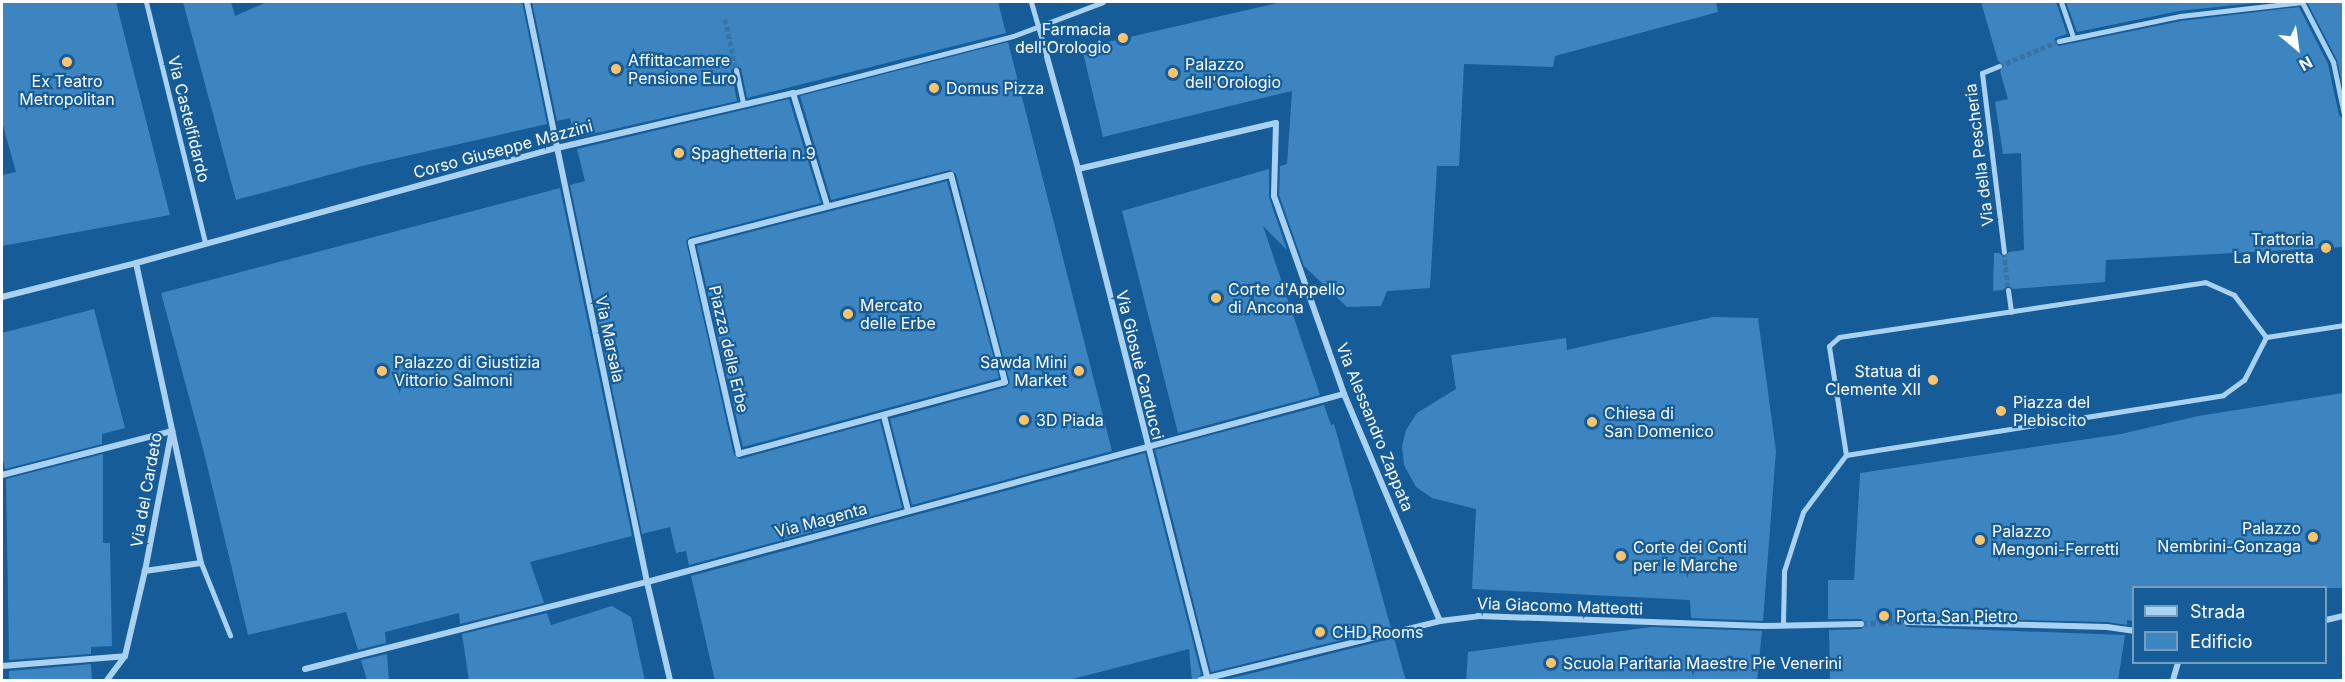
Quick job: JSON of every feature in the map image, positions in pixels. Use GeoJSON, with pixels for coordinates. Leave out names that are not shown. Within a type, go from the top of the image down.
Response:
{"type":"FeatureCollection","features":[{"type":"Feature","properties":{"kind":"street","name":"Via Castelfidardo"},"geometry":{"type":"LineString","coordinates":[[146,2],[205,242]]}},
{"type":"Feature","properties":{"kind":"street","name":"Via Marsala"},"geometry":{"type":"LineString","coordinates":[[527,2],[647,582],[670,681]]}},
{"type":"Feature","properties":{"kind":"street"},"geometry":{"type":"LineString","coordinates":[[1031,2],[1047,57]]}},
{"type":"Feature","properties":{"kind":"street","name":"Corso Giuseppe Mazzini"},"geometry":{"type":"LineString","coordinates":[[2,297],[136,263],[205,242],[557,148],[793,93],[1013,36],[1091,4],[1103,2]]}},
{"type":"Feature","properties":{"kind":"street"},"geometry":{"type":"LineString","coordinates":[[2061,2],[2073,36]]}},
{"type":"Feature","properties":{"kind":"street"},"geometry":{"type":"LineString","coordinates":[[2059,41],[2073,36],[2180,16],[2302,2],[2332,62],[2343,114]]}},
{"type":"Feature","properties":{"kind":"street","name":"Via Giosuè Carducci"},"geometry":{"type":"LineString","coordinates":[[1047,57],[1078,169],[1205,680]]}},
{"type":"Feature","properties":{"kind":"street","name":"Via della Pescheria"},"geometry":{"type":"LineString","coordinates":[[1999,66],[1982,73],[2004,252]]}},
{"type":"Feature","properties":{"kind":"street"},"geometry":{"type":"LineString","coordinates":[[736,70],[743,104]]}},
{"type":"Feature","properties":{"kind":"street"},"geometry":{"type":"LineString","coordinates":[[793,93],[827,205]]}},
{"type":"Feature","properties":{"kind":"street","name":"Via Alessandro Zappata"},"geometry":{"type":"LineString","coordinates":[[1078,169],[1276,123],[1274,196],[1344,394],[1440,621]]}},
{"type":"Feature","properties":{"kind":"street","name":"Piazza delle Erbe"},"geometry":{"type":"LineString","coordinates":[[951,175],[1005,382],[884,416],[739,454],[691,242],[827,205],[951,175]]}},
{"type":"Feature","properties":{"kind":"street","name":"Via del Cardeto"},"geometry":{"type":"LineString","coordinates":[[107,681],[125,656],[146,571],[172,431],[136,263]]}},
{"type":"Feature","properties":{"kind":"street"},"geometry":{"type":"LineString","coordinates":[[1846,455],[1829,346],[1839,337],[2205,282],[2234,295],[2266,337]]}},
{"type":"Feature","properties":{"kind":"street"},"geometry":{"type":"LineString","coordinates":[[2008,290],[2011,312]]}},
{"type":"Feature","properties":{"kind":"street"},"geometry":{"type":"LineString","coordinates":[[2266,337],[2343,325]]}},
{"type":"Feature","properties":{"kind":"street"},"geometry":{"type":"LineString","coordinates":[[1783,625],[1784,571],[1803,512],[1846,455],[2223,394],[2244,380],[2266,337]]}},
{"type":"Feature","properties":{"kind":"street","name":"Via Magenta"},"geometry":{"type":"LineString","coordinates":[[305,669],[647,582],[1344,394]]}},
{"type":"Feature","properties":{"kind":"street"},"geometry":{"type":"LineString","coordinates":[[884,416],[908,510]]}},
{"type":"Feature","properties":{"kind":"street"},"geometry":{"type":"LineString","coordinates":[[2,475],[172,431],[201,563],[230,634]]}},
{"type":"Feature","properties":{"kind":"street"},"geometry":{"type":"LineString","coordinates":[[146,571],[201,563]]}},
{"type":"Feature","properties":{"kind":"street","name":"Via Giacomo Matteotti"},"geometry":{"type":"LineString","coordinates":[[1205,680],[1440,621],[1478,616],[1783,625],[1861,624]]}},
{"type":"Feature","properties":{"kind":"street"},"geometry":{"type":"LineString","coordinates":[[2327,620],[2343,616]]}},
{"type":"Feature","properties":{"kind":"street"},"geometry":{"type":"LineString","coordinates":[[1907,622],[2107,627],[2132,631]]}},
{"type":"Feature","properties":{"kind":"street"},"geometry":{"type":"LineString","coordinates":[[2,666],[125,656]]}},
{"type":"Feature","properties":{"kind":"street"},"geometry":{"type":"LineString","coordinates":[[2173,681],[2178,664]]}},
{"type":"Feature","properties":{"kind":"building","name":"Ex Teatro Metropolitan"},"geometry":{"type":"Polygon","coordinates":[[[2,2],[116,2],[170,215],[2,246],[2,175],[16,172],[2,122],[2,2]]]}},
{"type":"Feature","properties":{"kind":"building"},"geometry":{"type":"Polygon","coordinates":[[[183,2],[231,2],[235,16],[267,2],[522,2],[547,124],[362,166],[236,200],[183,2]]]}},
{"type":"Feature","properties":{"kind":"building"},"geometry":{"type":"Polygon","coordinates":[[[532,2],[998,2],[1006,33],[747,98],[741,68],[734,65],[731,71],[737,101],[575,138],[570,118],[557,121],[532,2]]]}},
{"type":"Feature","properties":{"kind":"building"},"geometry":{"type":"Polygon","coordinates":[[[1282,2],[1716,2],[1718,12],[1555,56],[1553,67],[1464,64],[1459,166],[1437,166],[1430,288],[1387,291],[1381,306],[1347,307],[1304,266],[1279,195],[1280,166],[1287,164],[1292,91],[1103,137],[1082,48],[1282,2]]]}},
{"type":"Feature","properties":{"kind":"building"},"geometry":{"type":"Polygon","coordinates":[[[1981,2],[2056,2],[2067,34],[2055,38],[2054,43],[2059,46],[2181,21],[2299,7],[2328,64],[2339,115],[2343,119],[2343,247],[2106,260],[2105,282],[2013,289],[2008,285],[2003,290],[1993,291],[1994,253],[1999,253],[2004,257],[2009,252],[2024,250],[2021,153],[2003,154],[1995,102],[2008,99],[2000,71],[2004,65],[1998,61],[1981,2]]]}},
{"type":"Feature","properties":{"kind":"building"},"geometry":{"type":"Polygon","coordinates":[[[2066,2],[2264,2],[2179,11],[2077,32],[2066,2]]]}},
{"type":"Feature","properties":{"kind":"building"},"geometry":{"type":"Polygon","coordinates":[[[2307,2],[2343,2],[2343,88],[2337,60],[2307,2]]]}},
{"type":"Feature","properties":{"kind":"building"},"geometry":{"type":"Polygon","coordinates":[[[1008,42],[1112,451],[912,505],[890,419],[1006,387],[1010,383],[956,174],[950,170],[831,200],[800,96],[1008,42]]]}},
{"type":"Feature","properties":{"kind":"building"},"geometry":{"type":"Polygon","coordinates":[[[789,99],[821,203],[690,237],[686,241],[734,455],[740,459],[880,421],[902,508],[689,565],[686,551],[676,553],[670,527],[642,534],[570,185],[585,181],[577,149],[789,99]]]}},
{"type":"Feature","properties":{"kind":"building","name":"Corte d'Appello di Ancona"},"geometry":{"type":"Polygon","coordinates":[[[1269,169],[1269,197],[1287,250],[1263,226],[1320,395],[1178,433],[1122,211],[1269,169]]]}},
{"type":"Feature","properties":{"kind":"building","name":"Mercato delle Erbe"},"geometry":{"type":"Polygon","coordinates":[[[947,181],[999,378],[743,447],[697,246],[947,181]]]}},
{"type":"Feature","properties":{"kind":"building","name":"Palazzo di Giustizia Vittorio Salmoni"},"geometry":{"type":"Polygon","coordinates":[[[560,188],[632,536],[530,562],[544,603],[460,624],[459,613],[385,632],[386,643],[358,650],[346,612],[248,635],[203,449],[161,293],[560,188]]]}},
{"type":"Feature","properties":{"kind":"building"},"geometry":{"type":"Polygon","coordinates":[[[94,309],[125,428],[102,434],[102,444],[5,469],[2,456],[2,333],[94,309]]]}},
{"type":"Feature","properties":{"kind":"building","name":"Chiesa di San Domenico"},"geometry":{"type":"Polygon","coordinates":[[[1713,317],[1758,318],[1776,451],[1763,621],[1691,618],[1690,600],[1472,589],[1476,509],[1432,498],[1416,487],[1404,465],[1402,446],[1406,430],[1417,413],[1456,389],[1451,355],[1566,338],[1567,350],[1713,317]]]}},
{"type":"Feature","properties":{"kind":"building"},"geometry":{"type":"Polygon","coordinates":[[[2343,393],[2343,588],[2327,588],[2327,586],[2132,586],[2132,621],[2127,620],[2127,625],[2107,622],[1907,617],[1902,621],[1907,627],[2125,635],[2118,681],[1830,681],[1829,630],[1861,629],[1866,624],[1861,619],[1828,619],[1828,580],[1854,580],[1860,473],[2121,434],[2198,416],[2343,393]]]}},
{"type":"Feature","properties":{"kind":"building"},"geometry":{"type":"Polygon","coordinates":[[[1324,405],[1331,425],[1334,424],[1391,628],[1211,672],[1155,450],[1324,405]]]}},
{"type":"Feature","properties":{"kind":"building"},"geometry":{"type":"Polygon","coordinates":[[[1145,453],[1201,674],[1195,681],[1192,681],[1189,649],[1065,681],[715,681],[691,576],[1145,453]]]}},
{"type":"Feature","properties":{"kind":"building"},"geometry":{"type":"Polygon","coordinates":[[[103,454],[103,543],[110,543],[112,646],[91,647],[91,654],[9,660],[6,479],[103,454]]]}},
{"type":"Feature","properties":{"kind":"building"},"geometry":{"type":"Polygon","coordinates":[[[612,606],[631,617],[645,681],[469,681],[462,634],[547,613],[551,625],[612,606]]]}},
{"type":"Feature","properties":{"kind":"building"},"geometry":{"type":"Polygon","coordinates":[[[1651,627],[1762,631],[1757,681],[1466,681],[1468,652],[1651,627]]]}},
{"type":"Feature","properties":{"kind":"building"},"geometry":{"type":"Polygon","coordinates":[[[1394,638],[1406,681],[1220,681],[1394,638]]]}},
{"type":"Feature","properties":{"kind":"building"},"geometry":{"type":"Polygon","coordinates":[[[387,654],[389,681],[367,681],[361,660],[387,654]]]}},
{"type":"Feature","properties":{"kind":"building"},"geometry":{"type":"Polygon","coordinates":[[[91,664],[92,681],[9,681],[9,671],[91,664]]]}},
{"type":"Feature","properties":{"kind":"tunnel"},"geometry":{"type":"LineString","coordinates":[[725,19],[736,70]]}},
{"type":"Feature","properties":{"kind":"tunnel"},"geometry":{"type":"LineString","coordinates":[[1999,66],[2059,41]]}},
{"type":"Feature","properties":{"kind":"tunnel"},"geometry":{"type":"LineString","coordinates":[[2004,252],[2008,290]]}},
{"type":"Feature","properties":{"kind":"tunnel"},"geometry":{"type":"LineString","coordinates":[[1861,624],[1907,622]]}},
{"type":"Feature","properties":{"kind":"place","name":"Farmacia dell'Orologio"},"geometry":{"type":"Point","coordinates":[1123,38]}},
{"type":"Feature","properties":{"kind":"place","name":"Ex Teatro Metropolitan"},"geometry":{"type":"Point","coordinates":[67,62]}},
{"type":"Feature","properties":{"kind":"place","name":"Affittacamere Pensione Euro"},"geometry":{"type":"Point","coordinates":[616,69]}},
{"type":"Feature","properties":{"kind":"place","name":"Palazzo dell'Orologio"},"geometry":{"type":"Point","coordinates":[1173,73]}},
{"type":"Feature","properties":{"kind":"place","name":"Domus Pizza"},"geometry":{"type":"Point","coordinates":[934,88]}},
{"type":"Feature","properties":{"kind":"place","name":"Spaghetteria n.9"},"geometry":{"type":"Point","coordinates":[679,153]}},
{"type":"Feature","properties":{"kind":"place","name":"Trattoria La Moretta"},"geometry":{"type":"Point","coordinates":[2326,248]}},
{"type":"Feature","properties":{"kind":"place","name":"Corte d'Appello di Ancona"},"geometry":{"type":"Point","coordinates":[1216,298]}},
{"type":"Feature","properties":{"kind":"place","name":"Mercato delle Erbe"},"geometry":{"type":"Point","coordinates":[848,314]}},
{"type":"Feature","properties":{"kind":"place","name":"Palazzo di Giustizia Vittorio Salmoni"},"geometry":{"type":"Point","coordinates":[382,371]}},
{"type":"Feature","properties":{"kind":"place","name":"Sawda Mini Market"},"geometry":{"type":"Point","coordinates":[1079,371]}},
{"type":"Feature","properties":{"kind":"place","name":"Statua di Clemente XII"},"geometry":{"type":"Point","coordinates":[1933,380]}},
{"type":"Feature","properties":{"kind":"place","name":"Piazza del Plebiscito"},"geometry":{"type":"Point","coordinates":[2001,411]}},
{"type":"Feature","properties":{"kind":"place","name":"3D Piada"},"geometry":{"type":"Point","coordinates":[1024,420]}},
{"type":"Feature","properties":{"kind":"place","name":"Chiesa di San Domenico"},"geometry":{"type":"Point","coordinates":[1592,422]}},
{"type":"Feature","properties":{"kind":"place","name":"Palazzo Nembrini-Gonzaga"},"geometry":{"type":"Point","coordinates":[2313,537]}},
{"type":"Feature","properties":{"kind":"place","name":"Palazzo Mengoni-Ferretti"},"geometry":{"type":"Point","coordinates":[1980,540]}},
{"type":"Feature","properties":{"kind":"place","name":"Corte dei Conti per le Marche"},"geometry":{"type":"Point","coordinates":[1621,556]}},
{"type":"Feature","properties":{"kind":"place","name":"Porta San Pietro"},"geometry":{"type":"Point","coordinates":[1884,616]}},
{"type":"Feature","properties":{"kind":"place","name":"CHD Rooms"},"geometry":{"type":"Point","coordinates":[1320,632]}},
{"type":"Feature","properties":{"kind":"place","name":"Scuola Paritaria Maestre Pie Venerini"},"geometry":{"type":"Point","coordinates":[1551,663]}}]}
